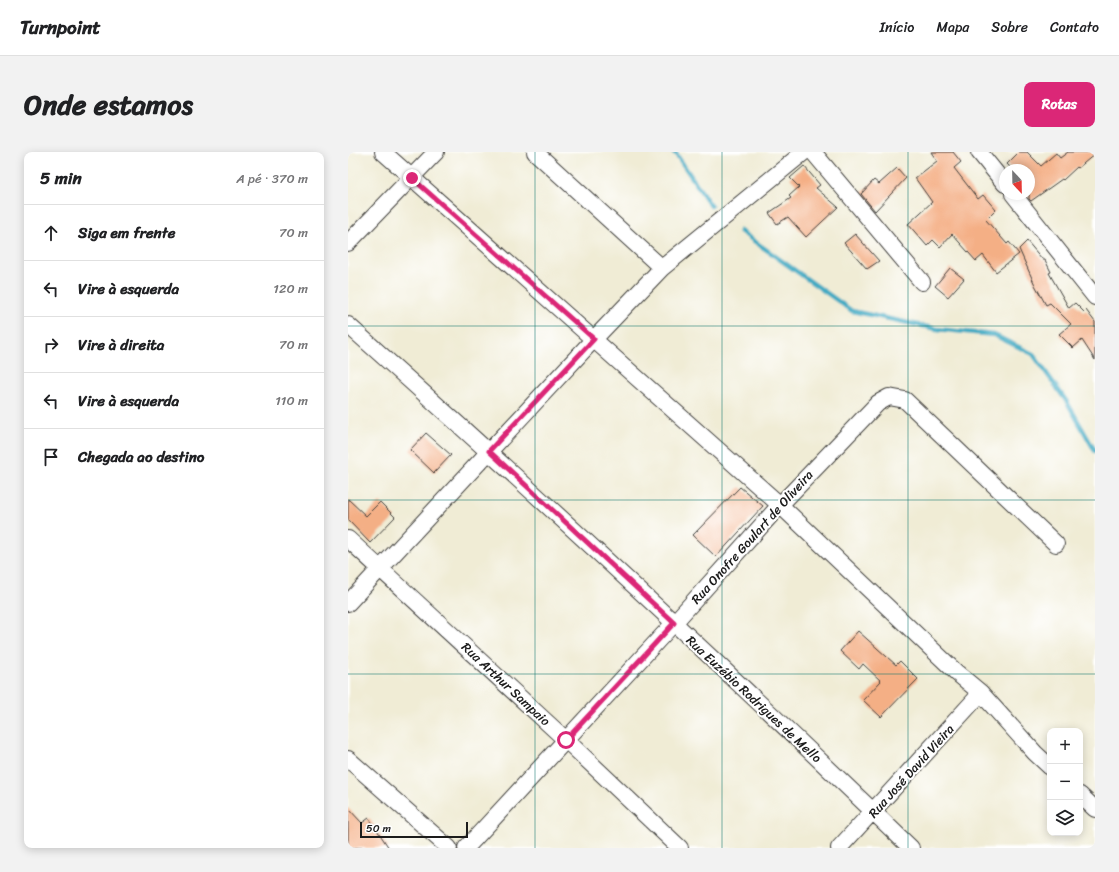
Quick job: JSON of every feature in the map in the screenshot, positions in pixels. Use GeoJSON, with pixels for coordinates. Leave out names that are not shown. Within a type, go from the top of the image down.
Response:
{"type":"FeatureCollection","features":[{"type":"Feature","properties":{"kind":"street"},"geometry":{"type":"LineString","coordinates":[[383,152],[780,505],[957,673],[981,693],[1035,753],[1048,764]]}},
{"type":"Feature","properties":{"kind":"street"},"geometry":{"type":"LineString","coordinates":[[348,243],[436,152]]}},
{"type":"Feature","properties":{"kind":"street"},"geometry":{"type":"LineString","coordinates":[[535,152],[662,268]]}},
{"type":"Feature","properties":{"kind":"street"},"geometry":{"type":"LineString","coordinates":[[348,603],[662,268],[804,152]]}},
{"type":"Feature","properties":{"kind":"street"},"geometry":{"type":"LineString","coordinates":[[813,152],[922,282]]}},
{"type":"Feature","properties":{"kind":"street"},"geometry":{"type":"LineString","coordinates":[[979,152],[999,177]]}},
{"type":"Feature","properties":{"kind":"street"},"geometry":{"type":"LineString","coordinates":[[1018,200],[1095,297]]}},
{"type":"Feature","properties":{"kind":"street","name":"Rua Euzébio Rodrigues de Mello"},"geometry":{"type":"LineString","coordinates":[[348,325],[489,451],[674,623],[911,848]]}},
{"type":"Feature","properties":{"kind":"street","name":"Rua Onofre Goulart de Oliveira"},"geometry":{"type":"LineString","coordinates":[[466,848],[674,623],[780,505],[878,403],[889,397],[905,400],[1056,544]]}},
{"type":"Feature","properties":{"kind":"street","name":"Rua Arthur Sampaio"},"geometry":{"type":"LineString","coordinates":[[348,539],[566,740],[680,848]]}},
{"type":"Feature","properties":{"kind":"street","name":"Rua José David Vieira"},"geometry":{"type":"LineString","coordinates":[[840,848],[981,693]]}},
{"type":"Feature","properties":{"kind":"street"},"geometry":{"type":"LineString","coordinates":[[348,759],[449,848]]}},
{"type":"Feature","properties":{"kind":"street"},"geometry":{"type":"LineString","coordinates":[[1083,798],[1095,809]]}},
{"type":"Feature","properties":{"kind":"building"},"geometry":{"type":"Polygon","coordinates":[[[931,152],[953,152],[961,162],[954,168],[978,199],[983,195],[996,210],[986,220],[1007,244],[1009,242],[1019,254],[996,272],[983,255],[976,261],[952,234],[940,247],[933,240],[927,246],[908,224],[932,202],[915,178],[937,161],[931,152]]]}},
{"type":"Feature","properties":{"kind":"building"},"geometry":{"type":"Polygon","coordinates":[[[1019,152],[1027,152],[1041,166],[1056,153],[1060,158],[1068,152],[1095,152],[1095,154],[1078,168],[1077,167],[1063,180],[1062,179],[1035,198],[1035,164],[1007,164],[1019,152]]]}},
{"type":"Feature","properties":{"kind":"building"},"geometry":{"type":"Polygon","coordinates":[[[804,166],[820,185],[816,188],[838,207],[806,237],[788,217],[777,224],[769,213],[791,198],[789,196],[799,187],[790,178],[804,166]]]}},
{"type":"Feature","properties":{"kind":"building"},"geometry":{"type":"Polygon","coordinates":[[[897,168],[906,178],[875,211],[861,194],[874,180],[879,184],[897,168]]]}},
{"type":"Feature","properties":{"kind":"building"},"geometry":{"type":"Polygon","coordinates":[[[855,234],[879,261],[867,269],[844,243],[855,234]]]}},
{"type":"Feature","properties":{"kind":"building"},"geometry":{"type":"Polygon","coordinates":[[[1027,241],[1043,260],[1045,260],[1051,272],[1049,273],[1069,308],[1075,303],[1084,312],[1086,310],[1095,322],[1095,360],[1082,340],[1073,348],[1059,334],[1071,324],[1050,303],[1046,305],[1035,285],[1019,249],[1027,241]]]}},
{"type":"Feature","properties":{"kind":"building"},"geometry":{"type":"Polygon","coordinates":[[[950,268],[964,279],[948,297],[935,286],[950,268]]]}},
{"type":"Feature","properties":{"kind":"building"},"geometry":{"type":"Polygon","coordinates":[[[426,433],[451,455],[434,473],[410,450],[426,433]]]}},
{"type":"Feature","properties":{"kind":"building"},"geometry":{"type":"Polygon","coordinates":[[[740,487],[763,506],[716,557],[693,535],[740,487]]]}},
{"type":"Feature","properties":{"kind":"building"},"geometry":{"type":"Polygon","coordinates":[[[348,499],[366,516],[380,502],[395,517],[370,543],[348,520],[348,499]]]}},
{"type":"Feature","properties":{"kind":"building"},"geometry":{"type":"Polygon","coordinates":[[[858,631],[896,665],[900,661],[918,679],[881,717],[863,700],[881,681],[863,664],[859,669],[840,651],[858,631]]]}},
{"type":"Feature","properties":{"kind":"building"},"geometry":{"type":"Polygon","coordinates":[[[348,808],[362,823],[369,818],[389,848],[348,848],[348,808]]]}},
{"type":"Feature","properties":{"kind":"waterway"},"geometry":{"type":"LineString","coordinates":[[673,152],[676,154],[711,206]]}},
{"type":"Feature","properties":{"kind":"waterway"},"geometry":{"type":"LineString","coordinates":[[740,231],[852,311],[937,329],[994,335],[1033,354],[1067,402],[1095,451]]}},
{"type":"Feature","properties":{"kind":"route"},"geometry":{"type":"LineString","coordinates":[[412,178],[594,339],[489,451],[674,623],[566,740]]}}]}
